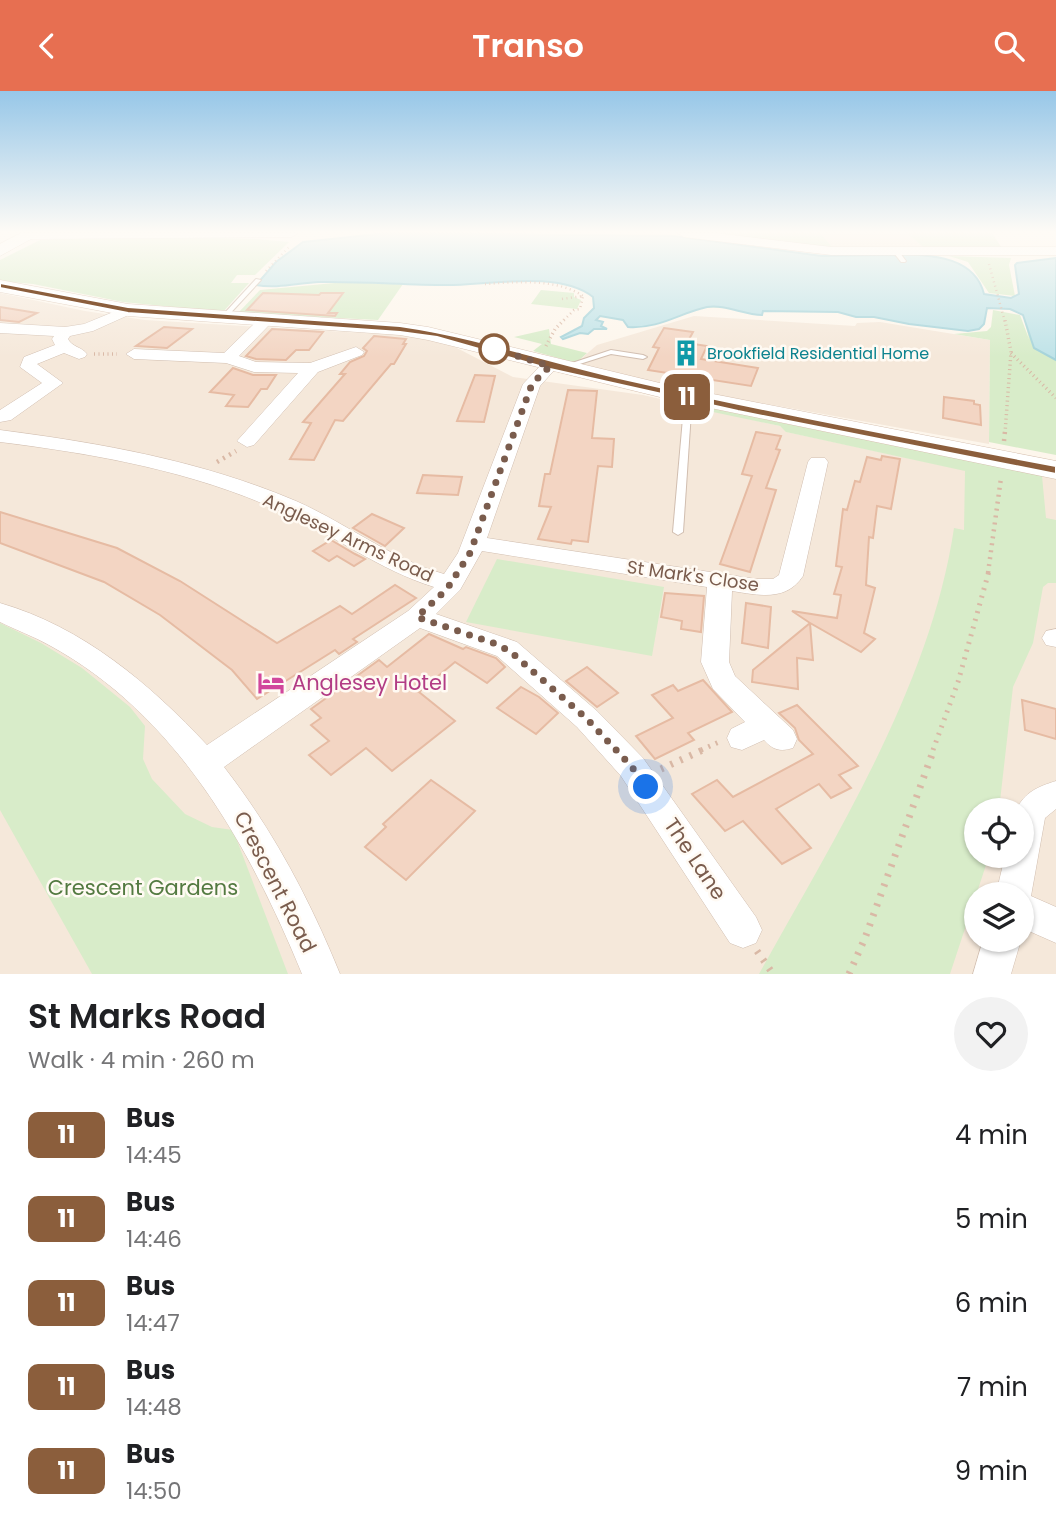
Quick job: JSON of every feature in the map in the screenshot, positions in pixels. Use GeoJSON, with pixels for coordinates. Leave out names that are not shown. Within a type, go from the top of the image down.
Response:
{"type":"FeatureCollection","features":[{"type":"Feature","properties":{"kind":"street"},"geometry":{"type":"LineString","coordinates":[[0,286],[128,310],[438,334],[546,364],[688,397],[1056,470]]}},
{"type":"Feature","properties":{"kind":"street"},"geometry":{"type":"LineString","coordinates":[[0,416],[52,385],[53,380],[27,365],[36,358],[69,344],[89,328],[128,310]]}},
{"type":"Feature","properties":{"kind":"street"},"geometry":{"type":"LineString","coordinates":[[228,358],[265,321]]}},
{"type":"Feature","properties":{"kind":"street"},"geometry":{"type":"LineString","coordinates":[[0,328],[69,344]]}},
{"type":"Feature","properties":{"kind":"street"},"geometry":{"type":"LineString","coordinates":[[134,354],[228,358],[254,367],[312,368],[356,352]]}},
{"type":"Feature","properties":{"kind":"street"},"geometry":{"type":"LineString","coordinates":[[204,764],[417,617],[451,583],[475,543],[532,384],[546,364]]}},
{"type":"Feature","properties":{"kind":"street"},"geometry":{"type":"LineString","coordinates":[[247,441],[312,368]]}},
{"type":"Feature","properties":{"kind":"street","name":"Anglesey Arms Road"},"geometry":{"type":"LineString","coordinates":[[0,436],[44,441],[145,460],[194,473],[289,507],[418,573],[451,583]]}},
{"type":"Feature","properties":{"kind":"street","name":"St Mark's Close"},"geometry":{"type":"LineString","coordinates":[[475,543],[720,581],[770,587],[783,585],[790,580],[818,462]]}},
{"type":"Feature","properties":{"kind":"street"},"geometry":{"type":"LineString","coordinates":[[720,581],[715,662],[723,682],[763,734]]}},
{"type":"Feature","properties":{"kind":"street","name":"Crescent Road"},"geometry":{"type":"LineString","coordinates":[[0,613],[63,641],[112,672],[149,703],[204,764],[252,829],[298,918],[320,974]]}},
{"type":"Feature","properties":{"kind":"street","name":"The Lane"},"geometry":{"type":"LineString","coordinates":[[417,617],[499,645],[512,653],[587,719],[632,767],[743,929]]}},
{"type":"Feature","properties":{"kind":"street"},"geometry":{"type":"LineString","coordinates":[[1034,807],[1049,796]]}},
{"type":"Feature","properties":{"kind":"street"},"geometry":{"type":"LineString","coordinates":[[1034,915],[1056,925]]}},
{"type":"Feature","properties":{"kind":"street"},"geometry":{"type":"LineString","coordinates":[[992,974],[998,952]]}},
{"type":"Feature","properties":{"kind":"lane"},"geometry":{"type":"LineString","coordinates":[[223,318],[258,280]]}},
{"type":"Feature","properties":{"kind":"lane"},"geometry":{"type":"LineString","coordinates":[[546,364],[611,352],[643,357]]}},
{"type":"Feature","properties":{"kind":"lane"},"geometry":{"type":"LineString","coordinates":[[678,532],[688,397]]}},
{"type":"Feature","properties":{"kind":"path"},"geometry":{"type":"LineString","coordinates":[[258,280],[263,274]]}},
{"type":"Feature","properties":{"kind":"path"},"geometry":{"type":"LineString","coordinates":[[485,284],[510,282],[555,286],[575,290],[583,296]]}},
{"type":"Feature","properties":{"kind":"path"},"geometry":{"type":"LineString","coordinates":[[562,299],[583,296]]}},
{"type":"Feature","properties":{"kind":"path"},"geometry":{"type":"LineString","coordinates":[[546,364],[548,343],[553,331],[574,310],[580,309],[583,296]]}},
{"type":"Feature","properties":{"kind":"path"},"geometry":{"type":"LineString","coordinates":[[849,974],[865,938],[958,682],[990,563],[1003,459],[1011,352],[1000,296]]}},
{"type":"Feature","properties":{"kind":"path"},"geometry":{"type":"LineString","coordinates":[[69,344],[134,354]]}},
{"type":"Feature","properties":{"kind":"path"},"geometry":{"type":"LineString","coordinates":[[1011,352],[1056,398]]}},
{"type":"Feature","properties":{"kind":"path"},"geometry":{"type":"LineString","coordinates":[[194,473],[232,455],[247,441]]}},
{"type":"Feature","properties":{"kind":"path"},"geometry":{"type":"LineString","coordinates":[[632,767],[663,769],[738,733],[763,734]]}},
{"type":"Feature","properties":{"kind":"shaded area"},"geometry":{"type":"Polygon","coordinates":[[[0,293],[85,311],[145,320],[413,336],[455,347],[513,377],[643,395],[780,426],[787,432],[1042,487],[1042,476],[1056,479],[1056,974],[0,974],[0,293]]]}},
{"type":"Feature","properties":{"kind":"shaded area"},"geometry":{"type":"Polygon","coordinates":[[[694,316],[855,326],[857,323],[880,322],[990,340],[989,444],[668,386],[576,363],[597,345],[694,316]]]}},
{"type":"Feature","properties":{"kind":"green space"},"geometry":{"type":"Polygon","coordinates":[[[0,274],[256,274],[237,275],[231,283],[249,283],[223,312],[123,302],[33,284],[0,281],[0,274]]]}},
{"type":"Feature","properties":{"kind":"green space"},"geometry":{"type":"Polygon","coordinates":[[[265,274],[341,274],[336,278],[482,282],[535,278],[707,307],[650,326],[639,327],[628,327],[623,320],[600,316],[596,320],[603,322],[601,326],[607,329],[594,329],[588,334],[580,333],[563,339],[561,337],[582,326],[584,318],[594,308],[593,297],[562,284],[543,281],[446,285],[346,281],[267,287],[262,277],[265,274]]]}},
{"type":"Feature","properties":{"kind":"green space"},"geometry":{"type":"Polygon","coordinates":[[[976,274],[1011,274],[1015,296],[989,293],[976,274]]]}},
{"type":"Feature","properties":{"kind":"green space"},"geometry":{"type":"Polygon","coordinates":[[[345,282],[403,284],[378,320],[238,313],[260,290],[345,282]]]}},
{"type":"Feature","properties":{"kind":"green space"},"geometry":{"type":"Polygon","coordinates":[[[541,290],[574,293],[574,297],[581,300],[577,309],[531,304],[541,290]]]}},
{"type":"Feature","properties":{"kind":"green space"},"geometry":{"type":"Polygon","coordinates":[[[983,304],[1056,313],[1056,455],[989,442],[990,340],[954,334],[987,331],[991,327],[993,310],[1020,315],[1029,339],[1023,315],[1010,309],[987,308],[984,324],[979,329],[968,331],[874,317],[856,317],[838,312],[763,311],[762,315],[728,308],[758,310],[983,304]]]}},
{"type":"Feature","properties":{"kind":"green space"},"geometry":{"type":"Polygon","coordinates":[[[549,329],[551,344],[587,353],[576,363],[533,351],[542,344],[514,337],[549,329]]]}},
{"type":"Feature","properties":{"kind":"green space"},"geometry":{"type":"Polygon","coordinates":[[[700,406],[1042,476],[1046,518],[1056,520],[1056,583],[1048,583],[1043,587],[1033,643],[1013,687],[1000,798],[964,798],[964,868],[985,868],[980,882],[964,882],[964,932],[950,974],[759,974],[848,814],[902,702],[925,645],[942,587],[954,528],[964,530],[965,471],[786,432],[780,426],[694,408],[700,406]]]}},
{"type":"Feature","properties":{"kind":"green space"},"geometry":{"type":"Polygon","coordinates":[[[497,559],[664,587],[652,656],[466,622],[497,559]]]}},
{"type":"Feature","properties":{"kind":"green space","name":"Crescent Gardens"},"geometry":{"type":"Polygon","coordinates":[[[0,623],[41,643],[82,668],[130,707],[145,726],[143,759],[152,779],[185,814],[212,827],[233,830],[288,974],[92,974],[0,810],[0,623]]]}},
{"type":"Feature","properties":{"kind":"water"},"geometry":{"type":"Polygon","coordinates":[[[265,274],[973,274],[984,294],[1011,298],[1019,294],[1016,274],[1056,274],[1056,360],[1034,348],[1023,315],[1010,309],[987,308],[984,324],[979,329],[968,331],[874,317],[856,317],[838,312],[763,311],[762,315],[714,306],[639,327],[628,327],[623,320],[600,316],[596,320],[603,322],[601,326],[607,329],[594,329],[588,334],[580,333],[563,339],[561,337],[582,326],[584,318],[594,308],[593,297],[562,284],[523,281],[447,285],[335,282],[256,285],[265,274]]]}},
{"type":"Feature","properties":{"kind":"building"},"geometry":{"type":"Polygon","coordinates":[[[263,293],[343,293],[328,313],[337,313],[335,316],[247,310],[263,293]]]}},
{"type":"Feature","properties":{"kind":"building"},"geometry":{"type":"Polygon","coordinates":[[[0,307],[37,313],[19,322],[0,320],[0,307]]]}},
{"type":"Feature","properties":{"kind":"building"},"geometry":{"type":"Polygon","coordinates":[[[164,327],[192,329],[167,348],[136,346],[164,327]]]}},
{"type":"Feature","properties":{"kind":"building"},"geometry":{"type":"Polygon","coordinates":[[[664,328],[693,332],[687,343],[707,346],[701,359],[758,368],[751,386],[648,370],[659,348],[653,347],[664,328]]]}},
{"type":"Feature","properties":{"kind":"building"},"geometry":{"type":"Polygon","coordinates":[[[272,329],[323,332],[309,350],[296,350],[286,360],[246,356],[272,329]]]}},
{"type":"Feature","properties":{"kind":"building"},"geometry":{"type":"Polygon","coordinates":[[[374,336],[406,339],[403,344],[406,344],[394,364],[391,364],[343,421],[335,420],[314,460],[290,459],[311,423],[303,422],[345,374],[340,374],[350,362],[364,356],[367,351],[363,348],[374,336]]]}},
{"type":"Feature","properties":{"kind":"building"},"geometry":{"type":"Polygon","coordinates":[[[233,368],[253,375],[276,375],[267,389],[261,389],[248,407],[226,406],[234,395],[210,392],[233,368]]]}},
{"type":"Feature","properties":{"kind":"building"},"geometry":{"type":"Polygon","coordinates":[[[475,375],[495,376],[484,422],[457,421],[475,375]]]}},
{"type":"Feature","properties":{"kind":"building"},"geometry":{"type":"Polygon","coordinates":[[[568,390],[597,391],[592,438],[614,439],[612,467],[598,466],[588,542],[572,540],[571,544],[538,539],[551,507],[539,506],[545,474],[550,474],[568,390]]]}},
{"type":"Feature","properties":{"kind":"building"},"geometry":{"type":"Polygon","coordinates":[[[944,397],[974,401],[974,404],[980,405],[981,425],[943,418],[944,397]]]}},
{"type":"Feature","properties":{"kind":"building"},"geometry":{"type":"Polygon","coordinates":[[[756,432],[781,436],[776,449],[780,450],[766,488],[776,490],[750,572],[720,564],[752,476],[742,474],[756,432]]]}},
{"type":"Feature","properties":{"kind":"building"},"geometry":{"type":"Polygon","coordinates":[[[882,456],[900,459],[891,509],[877,506],[873,538],[869,537],[866,585],[875,588],[864,633],[875,639],[861,652],[792,611],[837,618],[841,595],[834,594],[842,567],[836,566],[843,509],[847,510],[855,481],[860,482],[867,457],[881,460],[882,456]]]}},
{"type":"Feature","properties":{"kind":"building"},"geometry":{"type":"Polygon","coordinates":[[[423,475],[462,477],[458,495],[417,493],[423,475]]]}},
{"type":"Feature","properties":{"kind":"building"},"geometry":{"type":"Polygon","coordinates":[[[0,512],[117,548],[180,581],[277,643],[340,606],[352,614],[395,585],[416,598],[353,639],[357,642],[339,654],[335,650],[257,699],[232,670],[160,615],[104,582],[0,543],[0,512]]]}},
{"type":"Feature","properties":{"kind":"building"},"geometry":{"type":"Polygon","coordinates":[[[372,514],[404,528],[385,546],[353,528],[372,514]]]}},
{"type":"Feature","properties":{"kind":"building"},"geometry":{"type":"Polygon","coordinates":[[[331,540],[365,559],[354,566],[337,556],[329,561],[313,551],[331,540]]]}},
{"type":"Feature","properties":{"kind":"building"},"geometry":{"type":"Polygon","coordinates":[[[665,593],[704,596],[701,632],[681,629],[682,621],[661,617],[665,593]]]}},
{"type":"Feature","properties":{"kind":"building"},"geometry":{"type":"Polygon","coordinates":[[[746,603],[771,607],[768,648],[742,643],[746,603]]]}},
{"type":"Feature","properties":{"kind":"building"},"geometry":{"type":"Polygon","coordinates":[[[810,623],[813,660],[797,658],[798,689],[752,682],[753,670],[810,623]]]}},
{"type":"Feature","properties":{"kind":"building"},"geometry":{"type":"Polygon","coordinates":[[[429,634],[463,649],[466,647],[496,658],[505,667],[487,683],[455,662],[419,692],[455,721],[392,771],[366,748],[331,775],[309,755],[329,741],[311,725],[321,718],[311,709],[379,660],[387,667],[429,634]]]}},
{"type":"Feature","properties":{"kind":"building"},"geometry":{"type":"Polygon","coordinates":[[[587,667],[618,693],[597,707],[566,681],[587,667]]]}},
{"type":"Feature","properties":{"kind":"building"},"geometry":{"type":"Polygon","coordinates":[[[703,680],[732,712],[688,733],[694,740],[655,759],[636,736],[673,718],[652,695],[673,685],[678,691],[703,680]]]}},
{"type":"Feature","properties":{"kind":"building"},"geometry":{"type":"Polygon","coordinates":[[[521,687],[539,697],[558,713],[536,734],[497,708],[521,687]]]}},
{"type":"Feature","properties":{"kind":"building"},"geometry":{"type":"Polygon","coordinates":[[[1022,700],[1056,709],[1056,739],[1025,730],[1022,700]]]}},
{"type":"Feature","properties":{"kind":"building"},"geometry":{"type":"Polygon","coordinates":[[[797,705],[858,766],[839,775],[851,788],[831,798],[819,784],[776,809],[811,848],[782,864],[743,821],[725,831],[692,794],[717,780],[733,797],[813,754],[799,740],[795,728],[779,713],[797,705]]]}},
{"type":"Feature","properties":{"kind":"building"},"geometry":{"type":"Polygon","coordinates":[[[431,780],[475,811],[406,880],[365,847],[386,827],[383,824],[431,780]]]}},
{"type":"Feature","properties":{"kind":"bus line","name":"11"},"geometry":{"type":"LineString","coordinates":[[0,286],[128,310],[351,325],[438,334],[550,366],[738,408],[1056,470]]}},
{"type":"Feature","properties":{"kind":"place","name":"Brookfield Residential Home"},"geometry":{"type":"Point","coordinates":[686,353]}},
{"type":"Feature","properties":{"kind":"place","name":"Anglesey Hotel"},"geometry":{"type":"Point","coordinates":[271,683]}},
{"type":"Feature","properties":{"kind":"route"},"geometry":{"type":"LineString","coordinates":[[494,349],[550,366],[532,384],[470,553],[447,589],[417,617],[499,645],[512,653],[587,719],[632,767],[646,787]]}}]}
